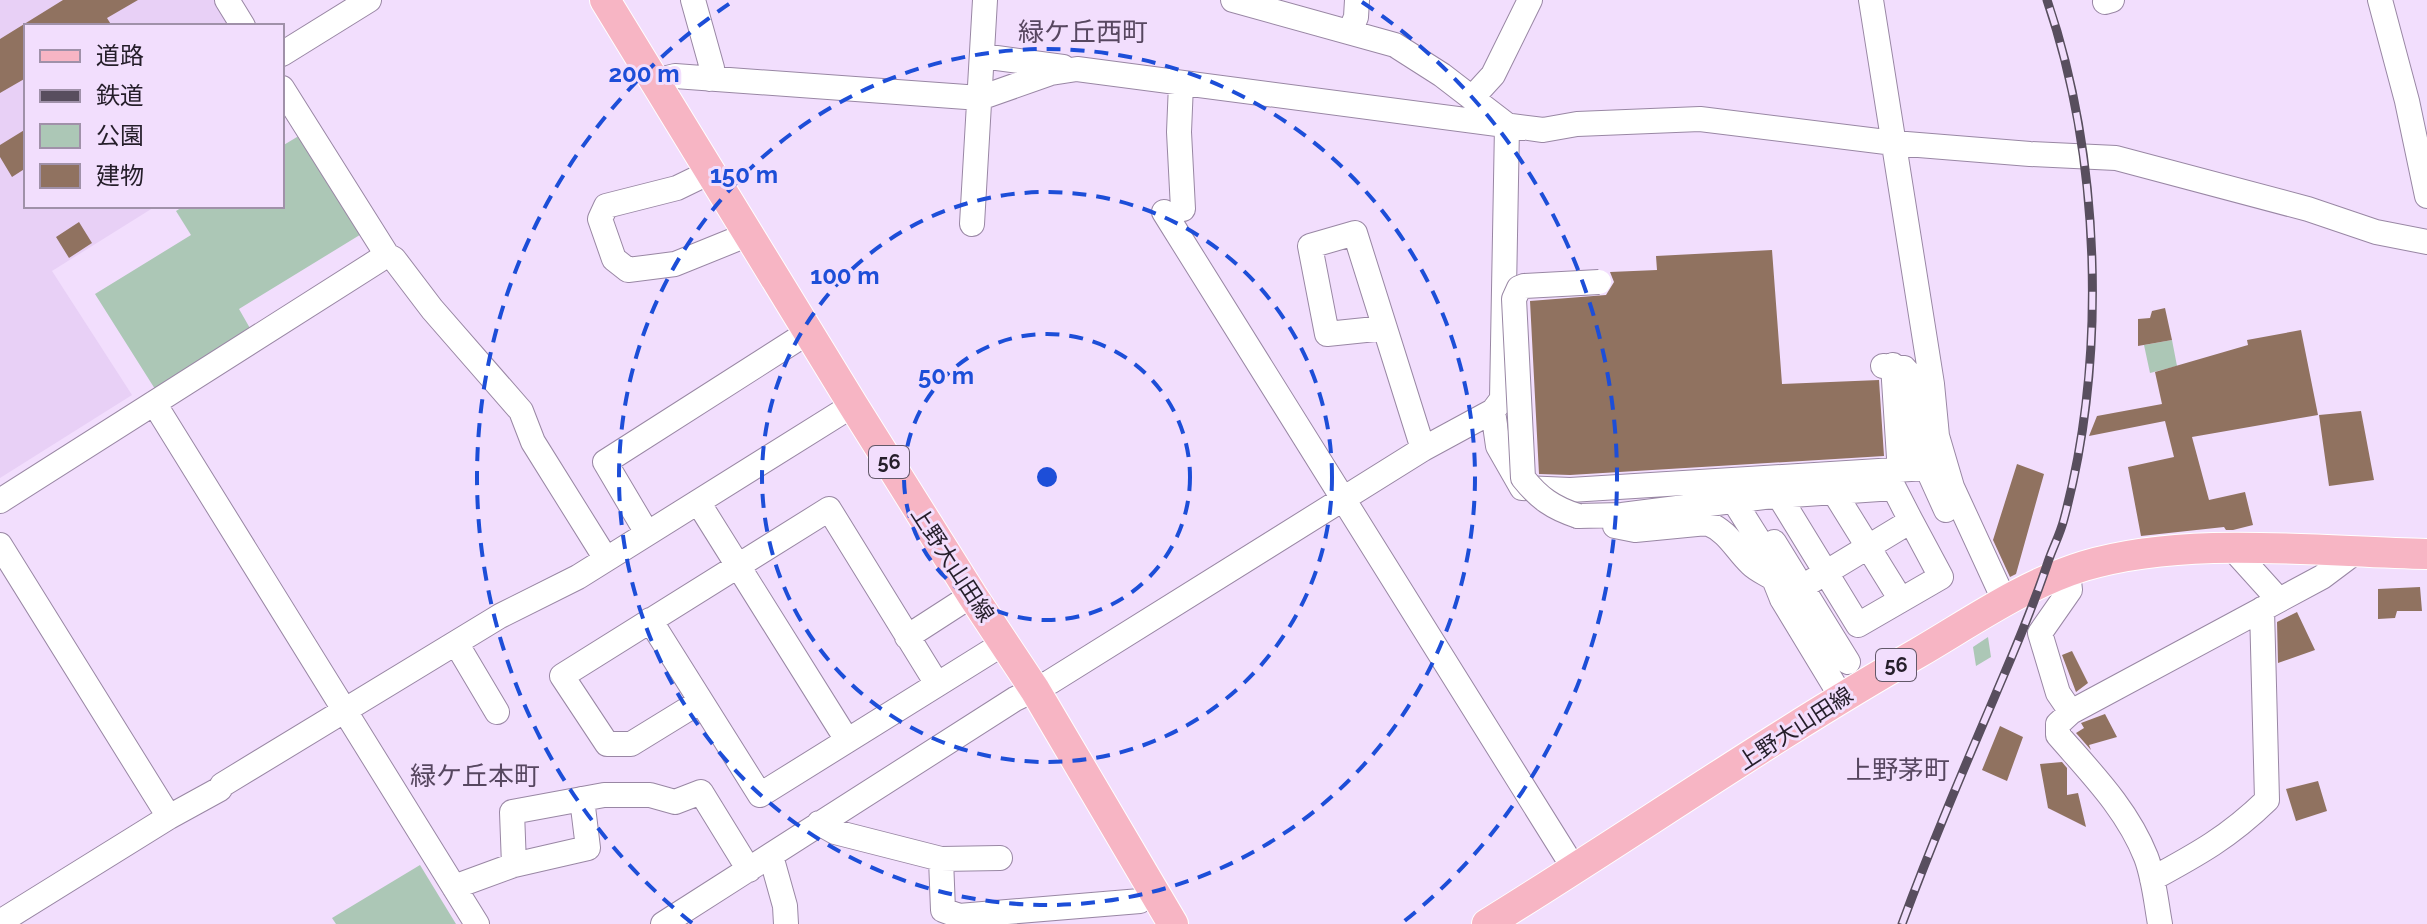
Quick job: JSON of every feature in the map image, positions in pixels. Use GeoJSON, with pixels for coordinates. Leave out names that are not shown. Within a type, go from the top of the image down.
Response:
{"type":"FeatureCollection","features":[{"type":"Feature","properties":{"kind":"main road","name":"上野大山田線"},"geometry":{"type":"LineString","coordinates":[[605,0],[853,405],[1035,690],[1173,924]]}},
{"type":"Feature","properties":{"kind":"main road","name":"上野大山田線"},"geometry":{"type":"LineString","coordinates":[[1487,924],[1842,698],[1994,595],[2084,566],[2162,551],[2232,548],[2354,553]]}},
{"type":"Feature","properties":{"kind":"main road","name":"56"},"geometry":{"type":"LineString","coordinates":[[2354,553],[2427,554]]}},
{"type":"Feature","properties":{"kind":"street"},"geometry":{"type":"LineString","coordinates":[[227,0],[242,24]]}},
{"type":"Feature","properties":{"kind":"street"},"geometry":{"type":"LineString","coordinates":[[284,53],[369,0]]}},
{"type":"Feature","properties":{"kind":"street"},"geometry":{"type":"LineString","coordinates":[[693,0],[712,68],[709,79]]}},
{"type":"Feature","properties":{"kind":"street"},"geometry":{"type":"LineString","coordinates":[[972,224],[985,0]]}},
{"type":"Feature","properties":{"kind":"street"},"geometry":{"type":"LineString","coordinates":[[1233,0],[1395,45],[1507,126]]}},
{"type":"Feature","properties":{"kind":"street"},"geometry":{"type":"LineString","coordinates":[[1350,32],[1356,17],[1357,0]]}},
{"type":"Feature","properties":{"kind":"street"},"geometry":{"type":"LineString","coordinates":[[1472,98],[1493,75],[1530,0]]}},
{"type":"Feature","properties":{"kind":"street"},"geometry":{"type":"LineString","coordinates":[[1871,0],[1932,384],[1937,436],[1952,487],[1994,595]]}},
{"type":"Feature","properties":{"kind":"street"},"geometry":{"type":"LineString","coordinates":[[2380,0],[2407,101],[2427,196]]}},
{"type":"Feature","properties":{"kind":"street"},"geometry":{"type":"LineString","coordinates":[[982,56],[1543,130],[1577,124],[1700,119],[1894,143],[2116,158],[2308,209],[2376,232],[2427,242]]}},
{"type":"Feature","properties":{"kind":"street"},"geometry":{"type":"LineString","coordinates":[[655,81],[675,76],[980,98],[1051,73],[1077,69]]}},
{"type":"Feature","properties":{"kind":"street"},"geometry":{"type":"LineString","coordinates":[[1181,84],[1174,210],[1344,499],[1575,870]]}},
{"type":"Feature","properties":{"kind":"street"},"geometry":{"type":"LineString","coordinates":[[284,91],[387,255],[394,259],[432,309],[521,411],[533,442],[606,559]]}},
{"type":"Feature","properties":{"kind":"street"},"geometry":{"type":"LineString","coordinates":[[663,924],[1015,699],[1035,690],[1423,449],[1493,411],[1502,399],[1507,126]]}},
{"type":"Feature","properties":{"kind":"street"},"geometry":{"type":"LineString","coordinates":[[710,172],[677,188],[606,206],[600,219],[614,259],[628,270],[675,264],[749,234]]}},
{"type":"Feature","properties":{"kind":"street"},"geometry":{"type":"LineString","coordinates":[[0,501],[387,255]]}},
{"type":"Feature","properties":{"kind":"street"},"geometry":{"type":"LineString","coordinates":[[1493,411],[1498,446],[1522,488],[1570,490],[1744,496],[1894,488],[1941,577],[1858,625],[1799,583],[1751,564],[1732,539],[1717,527],[1707,523],[1635,530],[1556,509],[1536,495],[1523,478],[1514,299],[1519,288],[1524,286],[1599,282]]}},
{"type":"Feature","properties":{"kind":"street"},"geometry":{"type":"LineString","coordinates":[[1385,328],[1423,449]]}},
{"type":"Feature","properties":{"kind":"street"},"geometry":{"type":"LineString","coordinates":[[647,533],[605,462],[810,331]]}},
{"type":"Feature","properties":{"kind":"street"},"geometry":{"type":"LineString","coordinates":[[1924,463],[1899,458],[1888,366],[1904,368],[1913,378],[1924,463],[1994,595]]}},
{"type":"Feature","properties":{"kind":"street"},"geometry":{"type":"LineString","coordinates":[[154,403],[477,924]]}},
{"type":"Feature","properties":{"kind":"street"},"geometry":{"type":"LineString","coordinates":[[0,922],[500,616],[578,577],[853,405]]}},
{"type":"Feature","properties":{"kind":"street"},"geometry":{"type":"LineString","coordinates":[[1578,516],[1622,515],[1924,463]]}},
{"type":"Feature","properties":{"kind":"street"},"geometry":{"type":"LineString","coordinates":[[1834,492],[1901,600]]}},
{"type":"Feature","properties":{"kind":"street"},"geometry":{"type":"LineString","coordinates":[[1744,496],[1848,662]]}},
{"type":"Feature","properties":{"kind":"street"},"geometry":{"type":"LineString","coordinates":[[698,502],[847,740]]}},
{"type":"Feature","properties":{"kind":"street"},"geometry":{"type":"LineString","coordinates":[[701,701],[631,744],[607,744],[562,676],[829,509],[937,684]]}},
{"type":"Feature","properties":{"kind":"street"},"geometry":{"type":"LineString","coordinates":[[1799,583],[1911,521]]}},
{"type":"Feature","properties":{"kind":"street"},"geometry":{"type":"LineString","coordinates":[[0,545],[169,817]]}},
{"type":"Feature","properties":{"kind":"street"},"geometry":{"type":"LineString","coordinates":[[2152,879],[2229,835],[2267,800],[2271,605],[2232,548]]}},
{"type":"Feature","properties":{"kind":"street"},"geometry":{"type":"LineString","coordinates":[[2160,924],[2152,879],[2141,845],[2120,807],[2058,735],[2058,724],[2071,712],[2322,577],[2354,553]]}},
{"type":"Feature","properties":{"kind":"street"},"geometry":{"type":"LineString","coordinates":[[2068,572],[2070,590],[2040,633],[2058,693],[2071,712]]}},
{"type":"Feature","properties":{"kind":"street"},"geometry":{"type":"LineString","coordinates":[[1799,583],[1842,698]]}},
{"type":"Feature","properties":{"kind":"street"},"geometry":{"type":"LineString","coordinates":[[907,637],[972,595]]}},
{"type":"Feature","properties":{"kind":"street"},"geometry":{"type":"LineString","coordinates":[[650,620],[760,795],[1004,643]]}},
{"type":"Feature","properties":{"kind":"street"},"geometry":{"type":"LineString","coordinates":[[456,643],[497,712]]}},
{"type":"Feature","properties":{"kind":"street"},"geometry":{"type":"LineString","coordinates":[[514,865],[512,812],[604,795],[650,795],[675,802],[701,792],[749,870]]}},
{"type":"Feature","properties":{"kind":"street"},"geometry":{"type":"LineString","coordinates":[[454,887],[514,865],[588,848],[582,799]]}},
{"type":"Feature","properties":{"kind":"street"},"geometry":{"type":"LineString","coordinates":[[819,823],[835,832],[941,859],[1000,858]]}},
{"type":"Feature","properties":{"kind":"street"},"geometry":{"type":"LineString","coordinates":[[771,856],[785,906],[785,918]]}},
{"type":"Feature","properties":{"kind":"street"},"geometry":{"type":"LineString","coordinates":[[941,859],[943,910],[959,916],[1140,901],[1153,891]]}},
{"type":"Feature","properties":{"kind":"shaded area"},"geometry":{"type":"Polygon","coordinates":[[[0,0],[220,0],[235,24],[24,24],[24,208],[153,208],[52,271],[132,395],[0,478],[0,0]]]}},
{"type":"Feature","properties":{"kind":"green space"},"geometry":{"type":"Polygon","coordinates":[[[302,134],[363,233],[239,309],[251,330],[155,389],[95,294],[191,235],[176,211],[181,208],[284,208],[284,145],[302,134]]]}},
{"type":"Feature","properties":{"kind":"green space"},"geometry":{"type":"Polygon","coordinates":[[[2172,340],[2177,366],[2150,373],[2144,345],[2172,340]]]}},
{"type":"Feature","properties":{"kind":"green space"},"geometry":{"type":"Polygon","coordinates":[[[1988,637],[1991,657],[1976,666],[1973,647],[1988,637]]]}},
{"type":"Feature","properties":{"kind":"green space"},"geometry":{"type":"Polygon","coordinates":[[[420,865],[456,924],[336,924],[332,918],[420,865]]]}},
{"type":"Feature","properties":{"kind":"building"},"geometry":{"type":"Polygon","coordinates":[[[63,0],[138,0],[107,18],[111,24],[24,24],[63,0]]]}},
{"type":"Feature","properties":{"kind":"building"},"geometry":{"type":"Polygon","coordinates":[[[24,24],[24,79],[0,93],[0,39],[24,24]]]}},
{"type":"Feature","properties":{"kind":"building"},"geometry":{"type":"Polygon","coordinates":[[[24,130],[24,169],[12,177],[0,157],[0,145],[24,130]]]}},
{"type":"Feature","properties":{"kind":"building"},"geometry":{"type":"Polygon","coordinates":[[[79,222],[92,243],[69,258],[56,237],[79,222]]]}},
{"type":"Feature","properties":{"kind":"building"},"geometry":{"type":"Polygon","coordinates":[[[1772,250],[1782,384],[1879,380],[1884,456],[1570,475],[1539,474],[1530,301],[1606,295],[1614,282],[1610,272],[1657,270],[1656,256],[1772,250]]]}},
{"type":"Feature","properties":{"kind":"building"},"geometry":{"type":"Polygon","coordinates":[[[2165,308],[2172,340],[2138,346],[2138,319],[2150,318],[2152,311],[2165,308]]]}},
{"type":"Feature","properties":{"kind":"building"},"geometry":{"type":"Polygon","coordinates":[[[2301,330],[2318,415],[2192,437],[2209,500],[2245,492],[2253,525],[2233,530],[2224,527],[2141,536],[2128,467],[2174,457],[2165,421],[2089,436],[2097,416],[2162,404],[2155,372],[2248,345],[2247,340],[2301,330]]]}},
{"type":"Feature","properties":{"kind":"building"},"geometry":{"type":"Polygon","coordinates":[[[2361,411],[2374,480],[2329,486],[2319,415],[2361,411]]]}},
{"type":"Feature","properties":{"kind":"building"},"geometry":{"type":"Polygon","coordinates":[[[2017,464],[2044,474],[2016,574],[2010,577],[1993,540],[2017,464]]]}},
{"type":"Feature","properties":{"kind":"building"},"geometry":{"type":"Polygon","coordinates":[[[2420,587],[2422,611],[2397,611],[2395,618],[2378,619],[2378,589],[2420,587]]]}},
{"type":"Feature","properties":{"kind":"building"},"geometry":{"type":"Polygon","coordinates":[[[2297,612],[2315,650],[2278,663],[2277,622],[2297,612]]]}},
{"type":"Feature","properties":{"kind":"building"},"geometry":{"type":"Polygon","coordinates":[[[2072,651],[2088,683],[2076,692],[2062,655],[2072,651]]]}},
{"type":"Feature","properties":{"kind":"building"},"geometry":{"type":"Polygon","coordinates":[[[2105,714],[2117,737],[2089,745],[2091,750],[2076,733],[2084,728],[2081,723],[2105,714]]]}},
{"type":"Feature","properties":{"kind":"building"},"geometry":{"type":"Polygon","coordinates":[[[2000,726],[2023,737],[2007,781],[1982,770],[2000,726]]]}},
{"type":"Feature","properties":{"kind":"building"},"geometry":{"type":"Polygon","coordinates":[[[2062,762],[2067,768],[2067,795],[2078,793],[2086,827],[2048,808],[2040,764],[2062,762]]]}},
{"type":"Feature","properties":{"kind":"building"},"geometry":{"type":"Polygon","coordinates":[[[2318,781],[2327,811],[2296,821],[2286,789],[2318,781]]]}},
{"type":"Feature","properties":{"kind":"railway"},"geometry":{"type":"LineString","coordinates":[[1902,924],[2037,593],[2062,525],[2078,457],[2092,326],[2092,258],[2078,125],[2065,61],[2047,0]]}},
{"type":"Feature","properties":{"kind":"district","name":"緑ケ丘西町"},"geometry":{"type":"Point","coordinates":[1083,32]}},
{"type":"Feature","properties":{"kind":"district","name":"上野茅町"},"geometry":{"type":"Point","coordinates":[1898,770]}},
{"type":"Feature","properties":{"kind":"district","name":"緑ケ丘本町"},"geometry":{"type":"Point","coordinates":[475,776]}}]}
